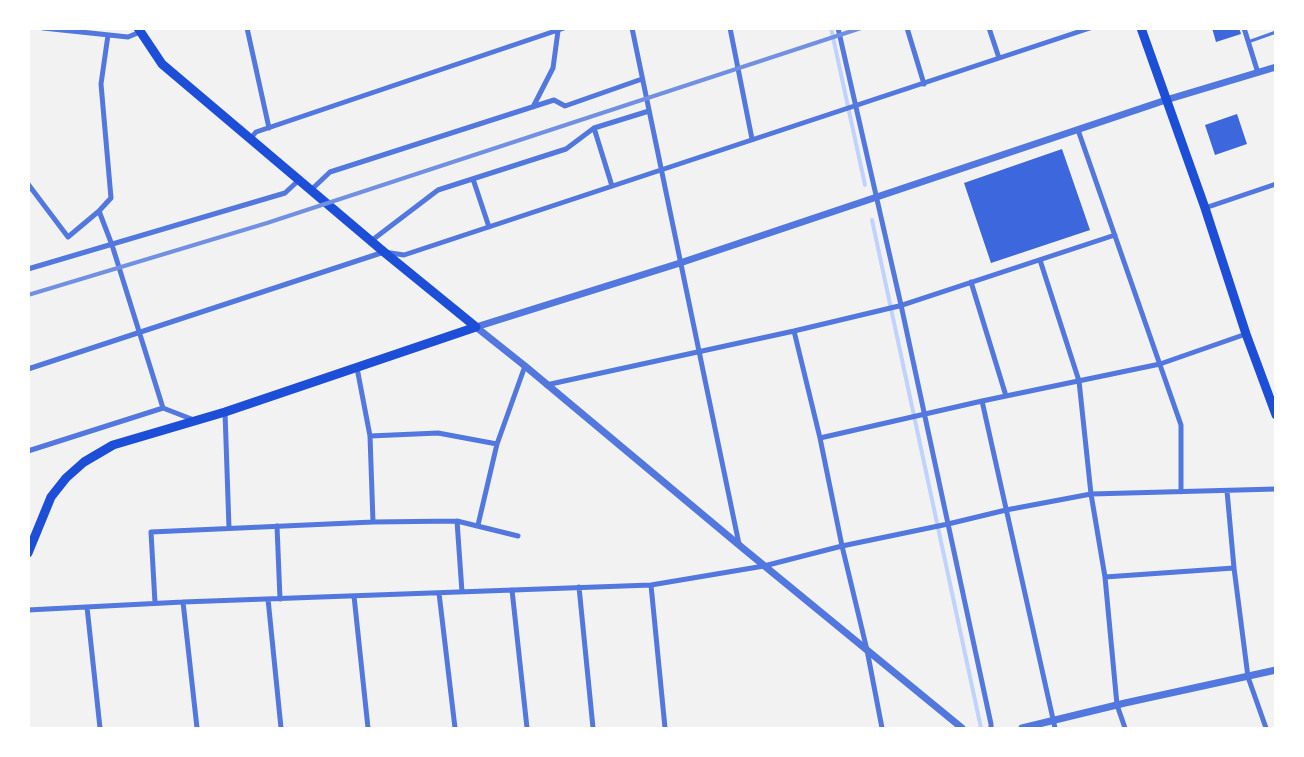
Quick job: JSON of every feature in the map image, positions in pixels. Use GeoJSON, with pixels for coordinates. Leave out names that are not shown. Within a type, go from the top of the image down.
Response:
{"type":"FeatureCollection","features":[{"type":"Feature","properties":{"kind":"main road"},"geometry":{"type":"LineString","coordinates":[[1141,28],[1205,208],[1246,334],[1275,411]]}},
{"type":"Feature","properties":{"kind":"main road"},"geometry":{"type":"LineString","coordinates":[[139,30],[162,64],[476,327]]}},
{"type":"Feature","properties":{"kind":"main road"},"geometry":{"type":"LineString","coordinates":[[28,553],[51,497],[66,478],[84,462],[113,445],[225,412],[476,327]]}},
{"type":"Feature","properties":{"kind":"street"},"geometry":{"type":"LineString","coordinates":[[43,28],[128,36],[139,30]]}},
{"type":"Feature","properties":{"kind":"street"},"geometry":{"type":"LineString","coordinates":[[247,28],[269,128]]}},
{"type":"Feature","properties":{"kind":"street"},"geometry":{"type":"LineString","coordinates":[[632,28],[739,545]]}},
{"type":"Feature","properties":{"kind":"street"},"geometry":{"type":"LineString","coordinates":[[730,28],[752,139]]}},
{"type":"Feature","properties":{"kind":"street"},"geometry":{"type":"LineString","coordinates":[[838,28],[991,729]]}},
{"type":"Feature","properties":{"kind":"street"},"geometry":{"type":"LineString","coordinates":[[907,28],[924,84]]}},
{"type":"Feature","properties":{"kind":"street"},"geometry":{"type":"LineString","coordinates":[[989,28],[999,58]]}},
{"type":"Feature","properties":{"kind":"street"},"geometry":{"type":"LineString","coordinates":[[28,369],[384,252],[404,255],[1090,28]]}},
{"type":"Feature","properties":{"kind":"street"},"geometry":{"type":"LineString","coordinates":[[1244,28],[1258,73]]}},
{"type":"Feature","properties":{"kind":"street"},"geometry":{"type":"LineString","coordinates":[[251,138],[256,132],[561,30]]}},
{"type":"Feature","properties":{"kind":"street"},"geometry":{"type":"LineString","coordinates":[[533,107],[553,68],[561,30]]}},
{"type":"Feature","properties":{"kind":"street"},"geometry":{"type":"LineString","coordinates":[[28,184],[68,237],[111,198],[101,84],[108,34]]}},
{"type":"Feature","properties":{"kind":"street"},"geometry":{"type":"LineString","coordinates":[[476,327],[680,262],[1166,100],[1275,67]]}},
{"type":"Feature","properties":{"kind":"street"},"geometry":{"type":"LineString","coordinates":[[311,190],[330,172],[554,100],[565,106],[642,79]]}},
{"type":"Feature","properties":{"kind":"street"},"geometry":{"type":"LineString","coordinates":[[371,241],[438,190],[566,149],[594,128],[649,111]]}},
{"type":"Feature","properties":{"kind":"street"},"geometry":{"type":"LineString","coordinates":[[594,128],[612,186]]}},
{"type":"Feature","properties":{"kind":"street"},"geometry":{"type":"LineString","coordinates":[[1078,130],[1181,425],[1181,492]]}},
{"type":"Feature","properties":{"kind":"street"},"geometry":{"type":"LineString","coordinates":[[472,179],[489,227]]}},
{"type":"Feature","properties":{"kind":"street"},"geometry":{"type":"LineString","coordinates":[[28,269],[285,193],[299,180]]}},
{"type":"Feature","properties":{"kind":"street"},"geometry":{"type":"LineString","coordinates":[[1205,208],[1275,184]]}},
{"type":"Feature","properties":{"kind":"street"},"geometry":{"type":"LineString","coordinates":[[99,211],[112,245],[163,408]]}},
{"type":"Feature","properties":{"kind":"street"},"geometry":{"type":"LineString","coordinates":[[546,385],[900,306],[1115,235]]}},
{"type":"Feature","properties":{"kind":"street"},"geometry":{"type":"LineString","coordinates":[[1040,260],[1079,381],[1091,494],[1105,578],[1117,705],[1125,729]]}},
{"type":"Feature","properties":{"kind":"street"},"geometry":{"type":"LineString","coordinates":[[971,282],[1006,396]]}},
{"type":"Feature","properties":{"kind":"street"},"geometry":{"type":"LineString","coordinates":[[476,327],[963,729]]}},
{"type":"Feature","properties":{"kind":"street"},"geometry":{"type":"LineString","coordinates":[[794,331],[867,650],[882,729]]}},
{"type":"Feature","properties":{"kind":"street"},"geometry":{"type":"LineString","coordinates":[[820,438],[1160,364],[1246,334]]}},
{"type":"Feature","properties":{"kind":"street"},"geometry":{"type":"LineString","coordinates":[[478,525],[497,444],[525,366]]}},
{"type":"Feature","properties":{"kind":"street"},"geometry":{"type":"LineString","coordinates":[[357,368],[370,436],[373,522]]}},
{"type":"Feature","properties":{"kind":"street"},"geometry":{"type":"LineString","coordinates":[[982,401],[1054,725]]}},
{"type":"Feature","properties":{"kind":"street"},"geometry":{"type":"LineString","coordinates":[[28,451],[163,408],[194,420]]}},
{"type":"Feature","properties":{"kind":"street"},"geometry":{"type":"LineString","coordinates":[[225,412],[229,528]]}},
{"type":"Feature","properties":{"kind":"street"},"geometry":{"type":"LineString","coordinates":[[370,436],[438,433],[497,444]]}},
{"type":"Feature","properties":{"kind":"street"},"geometry":{"type":"LineString","coordinates":[[28,610],[155,603],[651,585],[764,566],[842,546],[1091,494],[1275,489]]}},
{"type":"Feature","properties":{"kind":"street"},"geometry":{"type":"LineString","coordinates":[[1227,491],[1248,677],[1266,729]]}},
{"type":"Feature","properties":{"kind":"street"},"geometry":{"type":"LineString","coordinates":[[155,603],[151,532],[457,520],[518,536]]}},
{"type":"Feature","properties":{"kind":"street"},"geometry":{"type":"LineString","coordinates":[[457,520],[462,592]]}},
{"type":"Feature","properties":{"kind":"street"},"geometry":{"type":"LineString","coordinates":[[278,526],[280,599]]}},
{"type":"Feature","properties":{"kind":"street"},"geometry":{"type":"LineString","coordinates":[[1105,578],[1234,568]]}},
{"type":"Feature","properties":{"kind":"street"},"geometry":{"type":"LineString","coordinates":[[651,585],[664,729]]}},
{"type":"Feature","properties":{"kind":"street"},"geometry":{"type":"LineString","coordinates":[[579,587],[593,729]]}},
{"type":"Feature","properties":{"kind":"street"},"geometry":{"type":"LineString","coordinates":[[512,591],[527,729]]}},
{"type":"Feature","properties":{"kind":"street"},"geometry":{"type":"LineString","coordinates":[[439,593],[455,729]]}},
{"type":"Feature","properties":{"kind":"street"},"geometry":{"type":"LineString","coordinates":[[354,596],[368,729]]}},
{"type":"Feature","properties":{"kind":"street"},"geometry":{"type":"LineString","coordinates":[[268,599],[281,729]]}},
{"type":"Feature","properties":{"kind":"street"},"geometry":{"type":"LineString","coordinates":[[183,602],[197,729]]}},
{"type":"Feature","properties":{"kind":"street"},"geometry":{"type":"LineString","coordinates":[[87,607],[100,729]]}},
{"type":"Feature","properties":{"kind":"street"},"geometry":{"type":"LineString","coordinates":[[1022,729],[1054,725],[1117,705],[1275,670]]}},
{"type":"Feature","properties":{"kind":"lane"},"geometry":{"type":"LineString","coordinates":[[1248,42],[1275,32]]}},
{"type":"Feature","properties":{"kind":"building"},"geometry":{"type":"Polygon","coordinates":[[[1212,28],[1239,28],[1241,34],[1216,42],[1212,28]]]}},
{"type":"Feature","properties":{"kind":"building"},"geometry":{"type":"Polygon","coordinates":[[[1237,114],[1247,144],[1215,155],[1205,125],[1237,114]]]}},
{"type":"Feature","properties":{"kind":"building"},"geometry":{"type":"Polygon","coordinates":[[[1062,149],[1090,230],[991,263],[964,183],[1062,149]]]}},
{"type":"Feature","properties":{"kind":"waterway"},"geometry":{"type":"LineString","coordinates":[[831,28],[865,185]]}},
{"type":"Feature","properties":{"kind":"waterway"},"geometry":{"type":"LineString","coordinates":[[872,220],[981,728]]}},
{"type":"Feature","properties":{"kind":"railway"},"geometry":{"type":"LineString","coordinates":[[28,295],[267,223],[861,28]]}}]}
